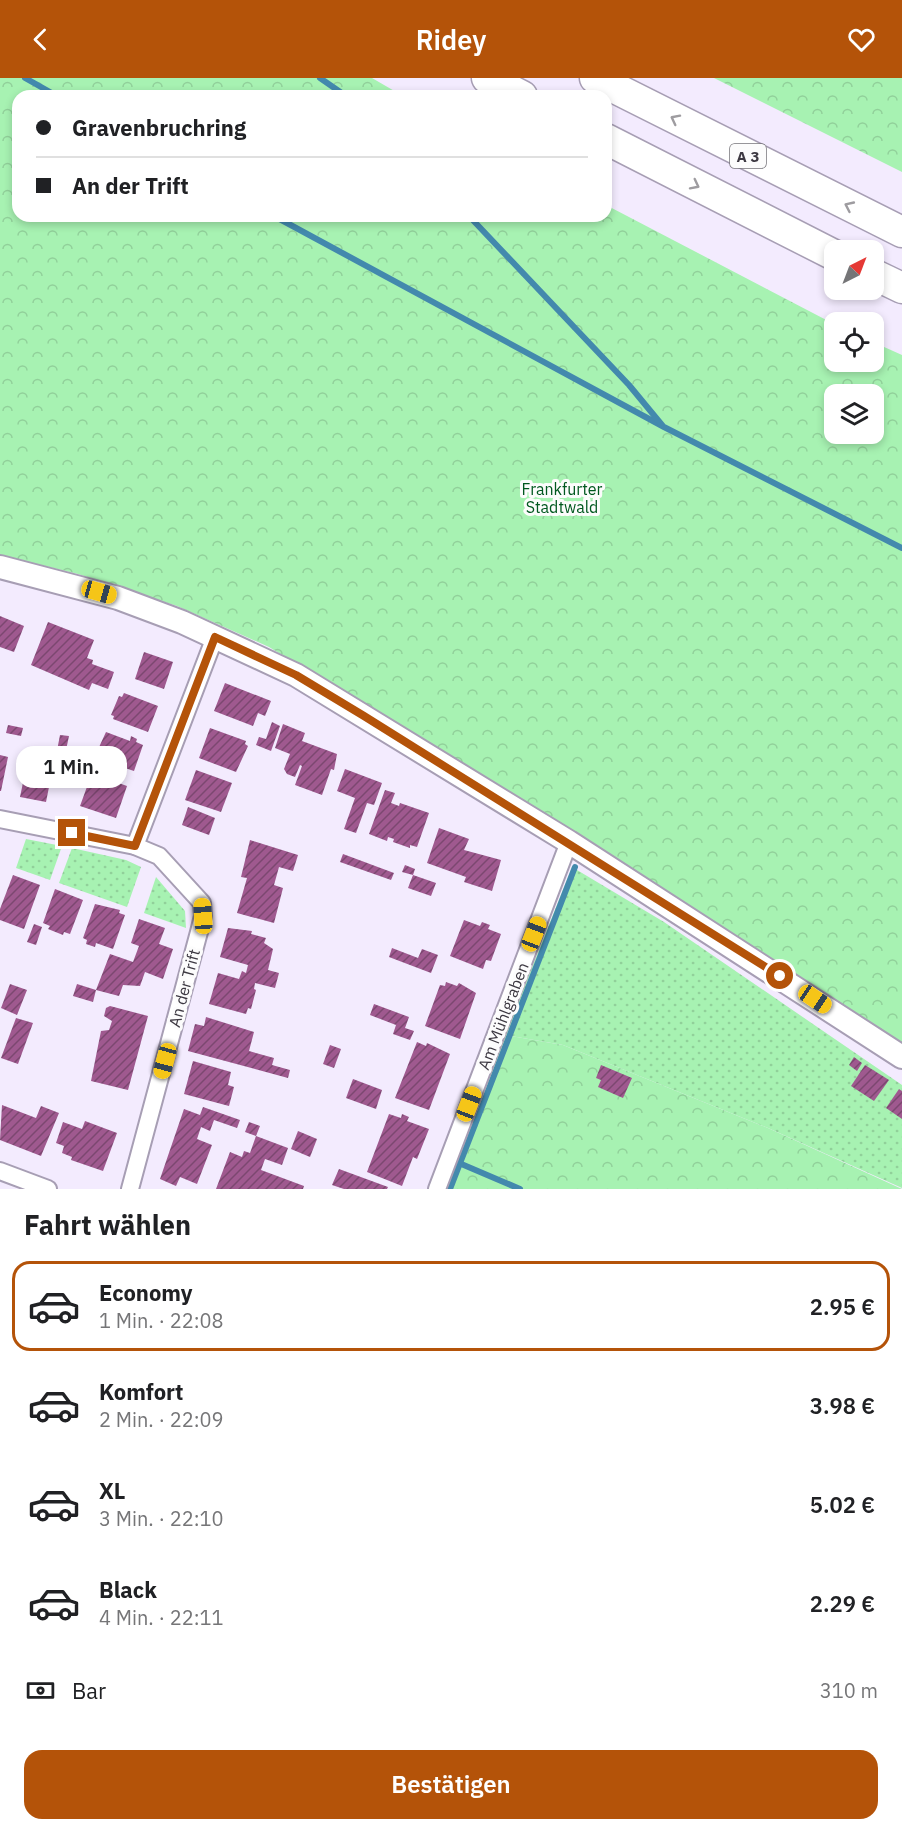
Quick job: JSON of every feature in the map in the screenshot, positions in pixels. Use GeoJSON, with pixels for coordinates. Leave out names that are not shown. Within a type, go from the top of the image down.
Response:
{"type":"FeatureCollection","features":[{"type":"Feature","properties":{"kind":"highway"},"geometry":{"type":"LineString","coordinates":[[487,78],[510,90]]}},
{"type":"Feature","properties":{"kind":"highway","name":"A 3"},"geometry":{"type":"LineString","coordinates":[[595,78],[902,232]]}},
{"type":"Feature","properties":{"kind":"highway"},"geometry":{"type":"LineString","coordinates":[[612,143],[824,250]]}},
{"type":"Feature","properties":{"kind":"highway"},"geometry":{"type":"LineString","coordinates":[[884,279],[902,288]]}},
{"type":"Feature","properties":{"kind":"street"},"geometry":{"type":"LineString","coordinates":[[0,567],[118,598],[215,637],[305,681],[569,842],[902,1057]]}},
{"type":"Feature","properties":{"kind":"street"},"geometry":{"type":"LineString","coordinates":[[135,846],[215,637]]}},
{"type":"Feature","properties":{"kind":"street","name":"An der Trift"},"geometry":{"type":"LineString","coordinates":[[0,819],[135,846],[166,861],[202,903],[203,916],[130,1189]]}},
{"type":"Feature","properties":{"kind":"street","name":"Am Mühlgraben"},"geometry":{"type":"LineString","coordinates":[[437,1189],[569,842]]}},
{"type":"Feature","properties":{"kind":"street"},"geometry":{"type":"LineString","coordinates":[[1,1176],[48,1189]]}},
{"type":"Feature","properties":{"kind":"green space","name":"Frankfurter Stadtwald"},"geometry":{"type":"Polygon","coordinates":[[[0,78],[372,78],[393,90],[12,90],[12,222],[612,222],[612,208],[824,319],[824,372],[884,372],[884,347],[902,355],[902,1044],[576,835],[269,647],[177,606],[78,574],[0,555],[0,78]]]}},
{"type":"Feature","properties":{"kind":"green space"},"geometry":{"type":"Polygon","coordinates":[[[714,78],[902,78],[902,172],[714,78]]]}},
{"type":"Feature","properties":{"kind":"green space"},"geometry":{"type":"Polygon","coordinates":[[[26,839],[62,846],[50,880],[16,868],[26,839]]]}},
{"type":"Feature","properties":{"kind":"green space"},"geometry":{"type":"Polygon","coordinates":[[[72,848],[126,860],[141,867],[127,907],[59,883],[72,848]]]}},
{"type":"Feature","properties":{"kind":"green space"},"geometry":{"type":"Polygon","coordinates":[[[572,867],[664,922],[902,1085],[902,1188],[768,1128],[563,1045],[505,1035],[572,867]]]}},
{"type":"Feature","properties":{"kind":"green space"},"geometry":{"type":"Polygon","coordinates":[[[156,877],[185,911],[186,928],[144,913],[156,877]]]}},
{"type":"Feature","properties":{"kind":"green space"},"geometry":{"type":"Polygon","coordinates":[[[505,1035],[563,1045],[768,1128],[902,1189],[447,1189],[505,1035]]]}},
{"type":"Feature","properties":{"kind":"building"},"geometry":{"type":"Polygon","coordinates":[[[0,616],[24,626],[14,652],[0,647],[0,616]]]}},
{"type":"Feature","properties":{"kind":"building"},"geometry":{"type":"Polygon","coordinates":[[[48,622],[94,640],[87,658],[93,660],[92,664],[114,672],[108,689],[92,683],[89,690],[31,665],[48,622]]]}},
{"type":"Feature","properties":{"kind":"building"},"geometry":{"type":"Polygon","coordinates":[[[144,652],[173,662],[164,689],[135,679],[144,652]]]}},
{"type":"Feature","properties":{"kind":"building"},"geometry":{"type":"Polygon","coordinates":[[[225,683],[271,701],[265,716],[258,713],[253,726],[214,711],[225,683]]]}},
{"type":"Feature","properties":{"kind":"building"},"geometry":{"type":"Polygon","coordinates":[[[124,693],[158,706],[148,732],[113,719],[114,716],[111,715],[119,696],[122,697],[124,693]]]}},
{"type":"Feature","properties":{"kind":"building"},"geometry":{"type":"Polygon","coordinates":[[[272,722],[280,726],[271,751],[256,745],[259,737],[266,739],[272,722]]]}},
{"type":"Feature","properties":{"kind":"building"},"geometry":{"type":"Polygon","coordinates":[[[283,724],[305,733],[302,741],[337,754],[334,770],[331,769],[322,795],[295,785],[302,766],[300,765],[295,777],[287,774],[284,769],[290,754],[275,748],[283,724]]]}},
{"type":"Feature","properties":{"kind":"building"},"geometry":{"type":"Polygon","coordinates":[[[8,725],[23,728],[21,736],[6,733],[8,725]]]}},
{"type":"Feature","properties":{"kind":"building"},"geometry":{"type":"Polygon","coordinates":[[[210,728],[246,741],[245,744],[248,746],[236,772],[199,758],[210,728]]]}},
{"type":"Feature","properties":{"kind":"building"},"geometry":{"type":"Polygon","coordinates":[[[106,732],[130,741],[131,736],[143,745],[134,771],[113,764],[107,779],[127,786],[116,818],[80,806],[88,784],[83,782],[106,732]]]}},
{"type":"Feature","properties":{"kind":"building"},"geometry":{"type":"Polygon","coordinates":[[[60,735],[69,736],[62,769],[53,767],[46,802],[20,797],[28,759],[55,761],[60,735]]]}},
{"type":"Feature","properties":{"kind":"building"},"geometry":{"type":"Polygon","coordinates":[[[0,755],[8,757],[1,791],[0,791],[0,755]]]}},
{"type":"Feature","properties":{"kind":"building"},"geometry":{"type":"Polygon","coordinates":[[[345,769],[382,783],[374,805],[367,803],[356,833],[344,829],[355,798],[337,791],[345,769]]]}},
{"type":"Feature","properties":{"kind":"building"},"geometry":{"type":"Polygon","coordinates":[[[196,770],[232,783],[221,812],[185,800],[196,770]]]}},
{"type":"Feature","properties":{"kind":"building"},"geometry":{"type":"Polygon","coordinates":[[[385,790],[395,793],[391,803],[399,806],[400,803],[429,813],[417,847],[410,845],[410,848],[393,842],[394,839],[388,837],[387,841],[369,834],[385,790]]]}},
{"type":"Feature","properties":{"kind":"building"},"geometry":{"type":"Polygon","coordinates":[[[188,807],[215,818],[209,835],[182,825],[188,807]]]}},
{"type":"Feature","properties":{"kind":"building"},"geometry":{"type":"Polygon","coordinates":[[[439,828],[469,839],[464,850],[501,860],[492,891],[464,882],[466,877],[427,863],[439,828]]]}},
{"type":"Feature","properties":{"kind":"building"},"geometry":{"type":"Polygon","coordinates":[[[250,840],[298,855],[293,871],[279,867],[274,885],[283,888],[274,923],[237,913],[247,878],[241,877],[250,840]]]}},
{"type":"Feature","properties":{"kind":"building"},"geometry":{"type":"Polygon","coordinates":[[[343,854],[394,873],[391,880],[340,862],[343,854]]]}},
{"type":"Feature","properties":{"kind":"building"},"geometry":{"type":"Polygon","coordinates":[[[405,865],[415,869],[413,875],[402,872],[405,865]]]}},
{"type":"Feature","properties":{"kind":"building"},"geometry":{"type":"Polygon","coordinates":[[[13,875],[40,885],[24,929],[0,920],[0,909],[13,875]]]}},
{"type":"Feature","properties":{"kind":"building"},"geometry":{"type":"Polygon","coordinates":[[[413,875],[436,883],[431,896],[408,888],[413,875]]]}},
{"type":"Feature","properties":{"kind":"building"},"geometry":{"type":"Polygon","coordinates":[[[55,889],[83,900],[70,934],[64,932],[63,935],[48,929],[50,926],[43,923],[55,889]]]}},
{"type":"Feature","properties":{"kind":"building"},"geometry":{"type":"Polygon","coordinates":[[[95,904],[120,910],[119,913],[125,915],[113,949],[96,943],[95,947],[86,944],[87,940],[83,938],[95,904]]]}},
{"type":"Feature","properties":{"kind":"building"},"geometry":{"type":"Polygon","coordinates":[[[139,919],[165,928],[159,944],[173,949],[163,979],[145,972],[140,986],[123,985],[119,996],[96,990],[110,954],[133,962],[139,946],[131,943],[139,919]]]}},
{"type":"Feature","properties":{"kind":"building"},"geometry":{"type":"Polygon","coordinates":[[[464,920],[480,926],[482,922],[490,925],[488,929],[501,934],[491,961],[486,960],[483,969],[450,956],[464,920]]]}},
{"type":"Feature","properties":{"kind":"building"},"geometry":{"type":"Polygon","coordinates":[[[34,924],[42,927],[36,945],[27,942],[34,924]]]}},
{"type":"Feature","properties":{"kind":"building"},"geometry":{"type":"Polygon","coordinates":[[[228,928],[252,931],[251,934],[266,938],[264,943],[273,949],[268,970],[279,973],[275,988],[255,983],[254,989],[256,990],[251,1009],[248,1008],[246,1014],[209,1004],[218,973],[239,979],[242,971],[246,973],[248,965],[220,957],[228,928]]]}},
{"type":"Feature","properties":{"kind":"building"},"geometry":{"type":"Polygon","coordinates":[[[392,948],[418,958],[422,949],[438,955],[431,973],[389,957],[392,948]]]}},
{"type":"Feature","properties":{"kind":"building"},"geometry":{"type":"Polygon","coordinates":[[[446,982],[457,986],[459,983],[476,993],[460,1039],[425,1026],[440,985],[445,986],[446,982]]]}},
{"type":"Feature","properties":{"kind":"building"},"geometry":{"type":"Polygon","coordinates":[[[10,984],[27,990],[17,1015],[1,1008],[10,984]]]}},
{"type":"Feature","properties":{"kind":"building"},"geometry":{"type":"Polygon","coordinates":[[[77,984],[96,990],[93,1002],[73,996],[77,984]]]}},
{"type":"Feature","properties":{"kind":"building"},"geometry":{"type":"Polygon","coordinates":[[[374,1004],[409,1017],[405,1028],[414,1031],[410,1040],[393,1034],[396,1025],[370,1015],[374,1004]]]}},
{"type":"Feature","properties":{"kind":"building"},"geometry":{"type":"Polygon","coordinates":[[[110,1006],[148,1016],[128,1090],[91,1081],[101,1031],[109,1030],[112,1021],[104,1016],[106,1008],[110,1006]]]}},
{"type":"Feature","properties":{"kind":"building"},"geometry":{"type":"Polygon","coordinates":[[[206,1017],[254,1032],[249,1051],[274,1058],[272,1065],[290,1070],[288,1078],[188,1051],[195,1024],[204,1026],[206,1017]]]}},
{"type":"Feature","properties":{"kind":"building"},"geometry":{"type":"Polygon","coordinates":[[[16,1018],[33,1023],[18,1064],[1,1058],[16,1018]]]}},
{"type":"Feature","properties":{"kind":"building"},"geometry":{"type":"Polygon","coordinates":[[[417,1042],[426,1046],[427,1043],[450,1054],[429,1110],[395,1098],[417,1042]]]}},
{"type":"Feature","properties":{"kind":"building"},"geometry":{"type":"Polygon","coordinates":[[[330,1045],[341,1049],[334,1068],[323,1064],[330,1045]]]}},
{"type":"Feature","properties":{"kind":"building"},"geometry":{"type":"Polygon","coordinates":[[[854,1057],[862,1063],[857,1071],[849,1065],[854,1057]]]}},
{"type":"Feature","properties":{"kind":"building"},"geometry":{"type":"Polygon","coordinates":[[[193,1061],[231,1072],[228,1085],[234,1087],[229,1106],[184,1094],[193,1061]]]}},
{"type":"Feature","properties":{"kind":"building"},"geometry":{"type":"Polygon","coordinates":[[[601,1065],[632,1078],[623,1098],[598,1087],[601,1080],[596,1078],[601,1065]]]}},
{"type":"Feature","properties":{"kind":"building"},"geometry":{"type":"Polygon","coordinates":[[[865,1065],[889,1080],[874,1101],[851,1086],[865,1065]]]}},
{"type":"Feature","properties":{"kind":"building"},"geometry":{"type":"Polygon","coordinates":[[[353,1079],[382,1090],[376,1109],[346,1098],[353,1079]]]}},
{"type":"Feature","properties":{"kind":"building"},"geometry":{"type":"Polygon","coordinates":[[[899,1089],[902,1091],[902,1119],[886,1108],[899,1089]]]}},
{"type":"Feature","properties":{"kind":"building"},"geometry":{"type":"Polygon","coordinates":[[[2,1105],[36,1118],[41,1106],[59,1113],[41,1156],[0,1140],[2,1105]]]}},
{"type":"Feature","properties":{"kind":"building"},"geometry":{"type":"Polygon","coordinates":[[[203,1107],[240,1120],[237,1128],[214,1120],[210,1131],[201,1127],[197,1139],[212,1145],[197,1184],[180,1177],[176,1186],[160,1179],[184,1109],[200,1115],[203,1107]]]}},
{"type":"Feature","properties":{"kind":"building"},"geometry":{"type":"Polygon","coordinates":[[[389,1114],[401,1118],[402,1114],[409,1117],[407,1121],[429,1129],[417,1159],[413,1157],[402,1186],[367,1172],[389,1114]]]}},
{"type":"Feature","properties":{"kind":"building"},"geometry":{"type":"Polygon","coordinates":[[[85,1121],[117,1133],[103,1171],[71,1160],[72,1157],[62,1153],[64,1146],[56,1143],[63,1122],[82,1129],[85,1121]]]}},
{"type":"Feature","properties":{"kind":"building"},"geometry":{"type":"Polygon","coordinates":[[[249,1122],[260,1126],[256,1136],[245,1132],[249,1122]]]}},
{"type":"Feature","properties":{"kind":"building"},"geometry":{"type":"Polygon","coordinates":[[[298,1131],[317,1139],[310,1157],[291,1149],[298,1131]]]}},
{"type":"Feature","properties":{"kind":"building"},"geometry":{"type":"Polygon","coordinates":[[[256,1136],[288,1148],[282,1165],[265,1159],[261,1170],[304,1186],[303,1189],[216,1189],[230,1152],[242,1157],[244,1151],[250,1153],[256,1136]]]}},
{"type":"Feature","properties":{"kind":"building"},"geometry":{"type":"Polygon","coordinates":[[[339,1169],[388,1187],[387,1189],[344,1189],[332,1185],[339,1169]]]}},
{"type":"Feature","properties":{"kind":"waterway"},"geometry":{"type":"LineString","coordinates":[[25,78],[46,90]]}},
{"type":"Feature","properties":{"kind":"waterway"},"geometry":{"type":"LineString","coordinates":[[320,78],[337,90]]}},
{"type":"Feature","properties":{"kind":"waterway"},"geometry":{"type":"LineString","coordinates":[[285,222],[664,427],[902,548]]}},
{"type":"Feature","properties":{"kind":"waterway"},"geometry":{"type":"LineString","coordinates":[[475,222],[629,385],[662,425]]}},
{"type":"Feature","properties":{"kind":"waterway"},"geometry":{"type":"LineString","coordinates":[[450,1189],[575,867]]}},
{"type":"Feature","properties":{"kind":"waterway"},"geometry":{"type":"LineString","coordinates":[[459,1163],[520,1189]]}},
{"type":"Feature","properties":{"kind":"route"},"geometry":{"type":"LineString","coordinates":[[72,833],[135,846],[215,637],[296,675],[548,832],[569,842],[780,976]]}}]}
